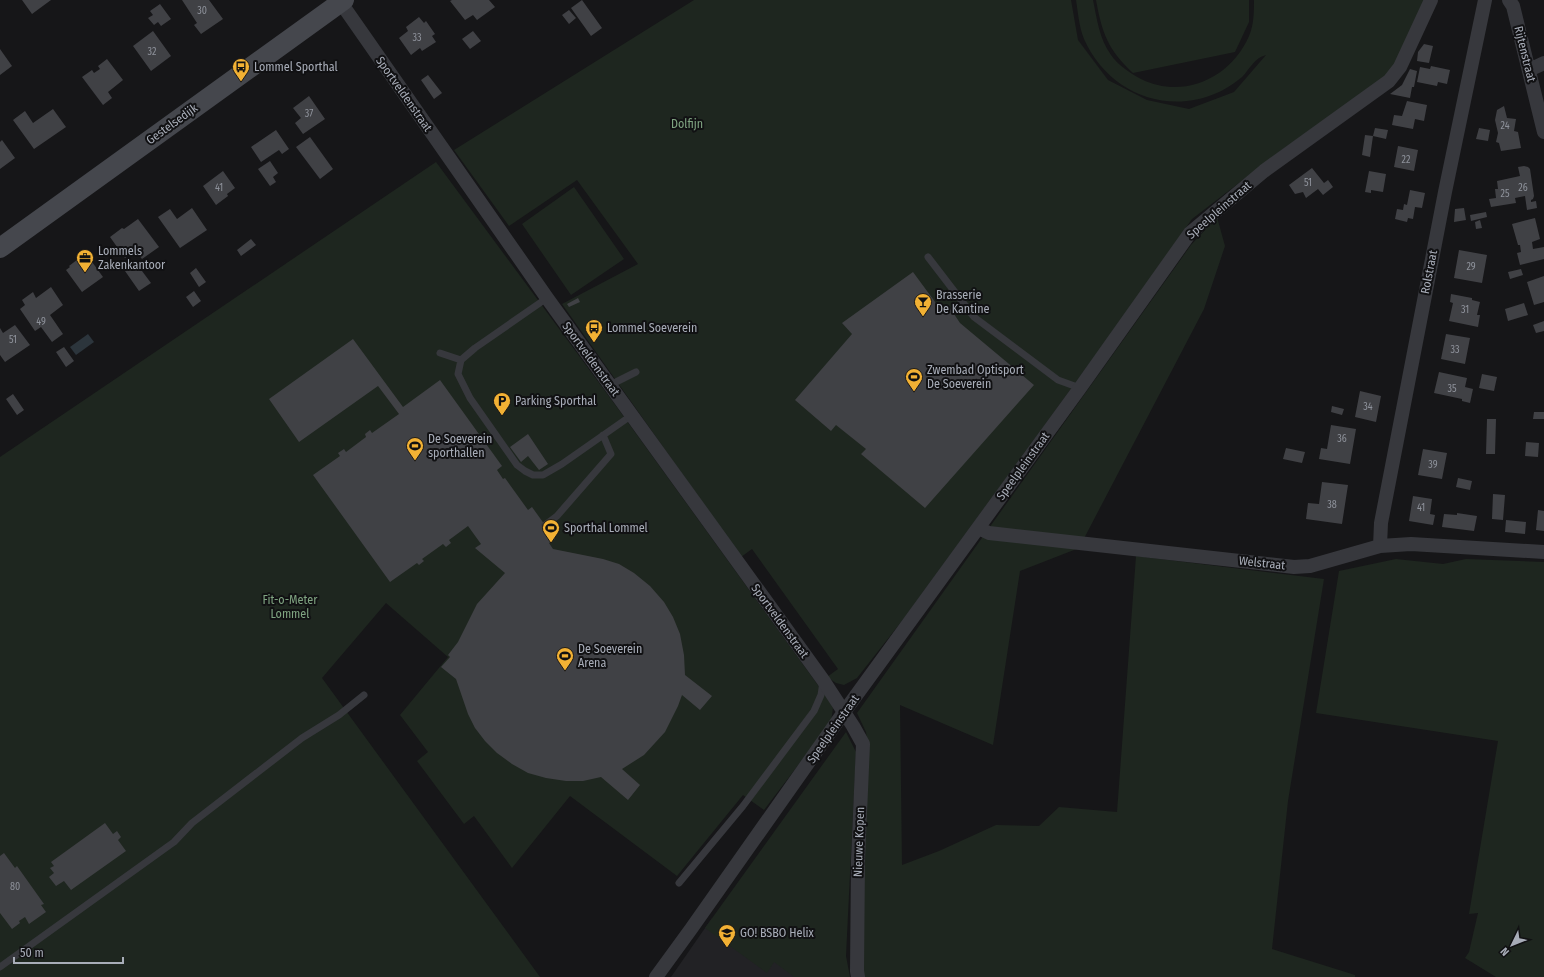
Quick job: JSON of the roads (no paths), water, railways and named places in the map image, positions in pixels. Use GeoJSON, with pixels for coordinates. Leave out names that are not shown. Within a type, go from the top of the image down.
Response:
{"type":"FeatureCollection","features":[{"type":"Feature","properties":{"kind":"main road","name":"Gestelsedijk"},"geometry":{"type":"LineString","coordinates":[[0,248],[341,1]]}},
{"type":"Feature","properties":{"kind":"street","name":"Speelpleinstraat"},"geometry":{"type":"LineString","coordinates":[[656,977],[692,929],[844,712],[1080,388],[1190,233],[1264,171],[1389,81],[1400,67],[1431,0]]}},
{"type":"Feature","properties":{"kind":"street","name":"Rolstraat"},"geometry":{"type":"LineString","coordinates":[[1380,546],[1381,523],[1445,192],[1485,0]]}},
{"type":"Feature","properties":{"kind":"street","name":"Rijtenstraat"},"geometry":{"type":"LineString","coordinates":[[1509,0],[1513,6],[1544,132]]}},
{"type":"Feature","properties":{"kind":"street","name":"Sportveldenstraat"},"geometry":{"type":"LineString","coordinates":[[341,1],[547,298],[823,680],[844,712]]}},
{"type":"Feature","properties":{"kind":"street"},"geometry":{"type":"LineString","coordinates":[[1529,70],[1544,63]]}},
{"type":"Feature","properties":{"kind":"street","name":"Welstraat"},"geometry":{"type":"LineString","coordinates":[[978,528],[989,533],[1294,567],[1310,566],[1380,546],[1411,544],[1544,552]]}},
{"type":"Feature","properties":{"kind":"street","name":"Nieuwe Kopen"},"geometry":{"type":"LineString","coordinates":[[844,712],[863,744],[857,913],[858,977]]}},
{"type":"Feature","properties":{"kind":"lane"},"geometry":{"type":"LineString","coordinates":[[928,257],[974,317],[1058,380],[1080,388]]}},
{"type":"Feature","properties":{"kind":"lane"},"geometry":{"type":"LineString","coordinates":[[547,298],[475,348],[461,360],[458,374],[470,398],[518,465],[533,475],[543,475],[562,464],[632,415]]}},
{"type":"Feature","properties":{"kind":"lane"},"geometry":{"type":"LineString","coordinates":[[440,353],[461,360]]}},
{"type":"Feature","properties":{"kind":"lane"},"geometry":{"type":"LineString","coordinates":[[610,385],[636,372]]}},
{"type":"Feature","properties":{"kind":"lane"},"geometry":{"type":"LineString","coordinates":[[545,525],[557,516],[611,454],[602,435]]}},
{"type":"Feature","properties":{"kind":"lane"},"geometry":{"type":"LineString","coordinates":[[679,883],[743,806],[814,711],[821,695],[823,680]]}},
{"type":"Feature","properties":{"kind":"lane"},"geometry":{"type":"LineString","coordinates":[[0,967],[174,842],[192,823],[302,738],[339,715],[364,695]]}},
{"type":"Feature","properties":{"kind":"place","name":"Lommel Sporthal"},"geometry":{"type":"Point","coordinates":[241,82]}},
{"type":"Feature","properties":{"kind":"place","name":"Lommels Zakenkantoor"},"geometry":{"type":"Point","coordinates":[85,273]}},
{"type":"Feature","properties":{"kind":"place","name":"Brasserie De Kantine"},"geometry":{"type":"Point","coordinates":[923,317]}},
{"type":"Feature","properties":{"kind":"place","name":"Lommel Soeverein"},"geometry":{"type":"Point","coordinates":[594,343]}},
{"type":"Feature","properties":{"kind":"place","name":"Zwembad Optisport De Soeverein"},"geometry":{"type":"Point","coordinates":[914,392]}},
{"type":"Feature","properties":{"kind":"place","name":"Parking Sporthal"},"geometry":{"type":"Point","coordinates":[502,416]}},
{"type":"Feature","properties":{"kind":"place","name":"De Soeverein sporthallen"},"geometry":{"type":"Point","coordinates":[415,461]}},
{"type":"Feature","properties":{"kind":"place","name":"Sporthal Lommel"},"geometry":{"type":"Point","coordinates":[551,543]}},
{"type":"Feature","properties":{"kind":"place","name":"De Soeverein Arena"},"geometry":{"type":"Point","coordinates":[565,671]}},
{"type":"Feature","properties":{"kind":"place","name":"GO! BSBO Helix"},"geometry":{"type":"Point","coordinates":[727,948]}},
{"type":"Feature","properties":{"kind":"park label","name":"Dolfijn"},"geometry":{"type":"Point","coordinates":[687,124]}},
{"type":"Feature","properties":{"kind":"park label","name":"Fit-o-Meter Lommel"},"geometry":{"type":"Point","coordinates":[290,607]}}]}
